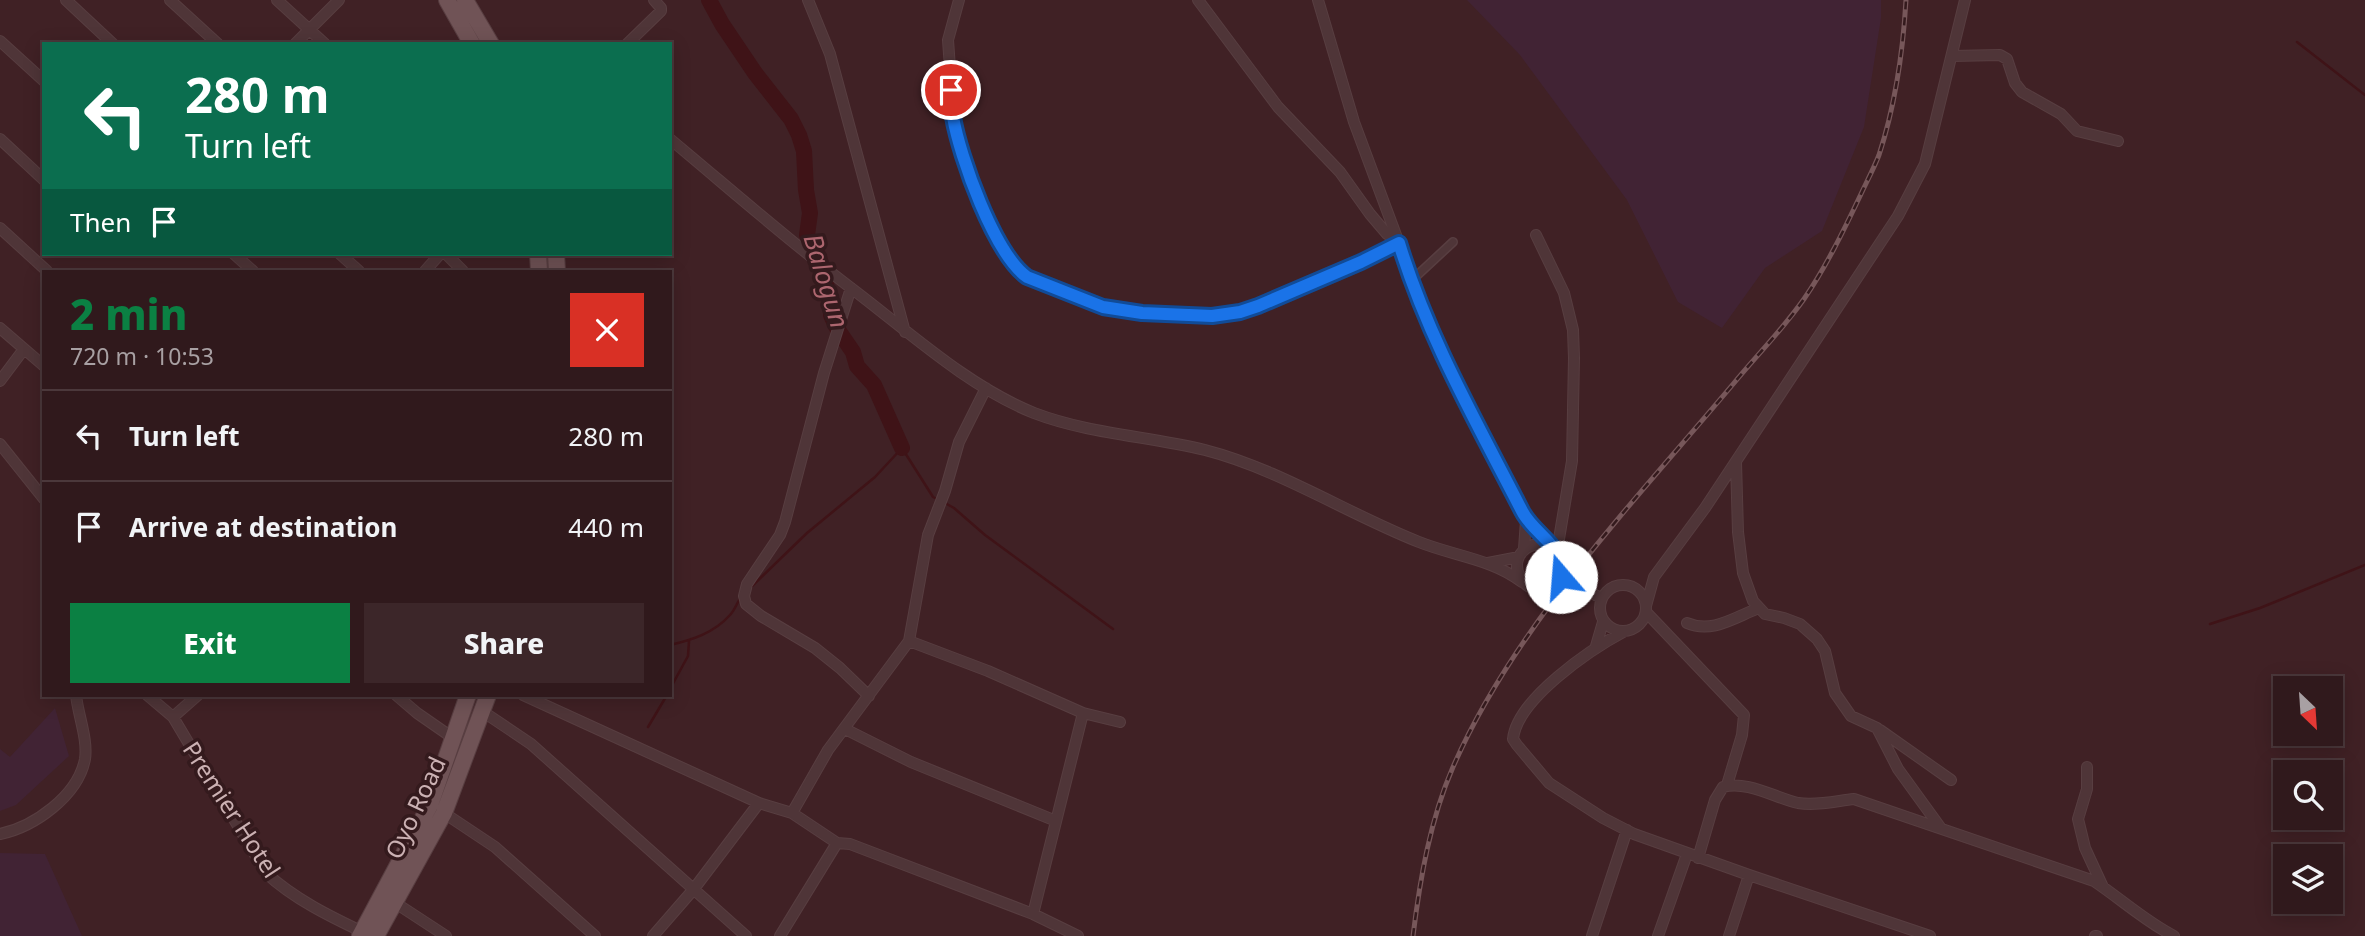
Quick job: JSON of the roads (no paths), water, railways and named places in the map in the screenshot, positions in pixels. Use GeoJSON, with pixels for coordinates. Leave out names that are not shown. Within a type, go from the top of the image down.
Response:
{"type":"FeatureCollection","features":[{"type":"Feature","properties":{"kind":"main road"},"geometry":{"type":"LineString","coordinates":[[447,0],[471,42]]}},
{"type":"Feature","properties":{"kind":"main road"},"geometry":{"type":"LineString","coordinates":[[465,0],[490,42]]}},
{"type":"Feature","properties":{"kind":"main road","name":"Oyo Road"},"geometry":{"type":"LineString","coordinates":[[368,935],[430,805],[467,697]]}},
{"type":"Feature","properties":{"kind":"main road","name":"Oyo Road"},"geometry":{"type":"LineString","coordinates":[[368,935],[394,902],[444,813],[487,697]]}},
{"type":"Feature","properties":{"kind":"street"},"geometry":{"type":"LineString","coordinates":[[66,0],[111,42]]}},
{"type":"Feature","properties":{"kind":"street"},"geometry":{"type":"LineString","coordinates":[[170,0],[216,42]]}},
{"type":"Feature","properties":{"kind":"street"},"geometry":{"type":"LineString","coordinates":[[277,0],[323,42]]}},
{"type":"Feature","properties":{"kind":"street"},"geometry":{"type":"LineString","coordinates":[[297,42],[340,0]]}},
{"type":"Feature","properties":{"kind":"street"},"geometry":{"type":"LineString","coordinates":[[628,42],[661,11],[654,0]]}},
{"type":"Feature","properties":{"kind":"street"},"geometry":{"type":"LineString","coordinates":[[808,0],[830,54],[905,332]]}},
{"type":"Feature","properties":{"kind":"street"},"geometry":{"type":"LineString","coordinates":[[958,0],[948,40],[954,124],[988,222],[1006,255],[1016,269],[1027,277],[1103,307],[1142,313],[1212,316],[1258,306],[1399,243]]}},
{"type":"Feature","properties":{"kind":"street"},"geometry":{"type":"LineString","coordinates":[[1198,0],[1278,107],[1340,172],[1387,234],[1399,243]]}},
{"type":"Feature","properties":{"kind":"street"},"geometry":{"type":"LineString","coordinates":[[672,141],[905,332],[986,388],[1033,412],[1059,421],[1206,450],[1257,467],[1381,527],[1427,545],[1487,563],[1538,590],[1548,589],[1561,577],[1563,568],[1554,548],[1526,519],[1445,363],[1410,281],[1399,243],[1354,122],[1318,0]]}},
{"type":"Feature","properties":{"kind":"street"},"geometry":{"type":"LineString","coordinates":[[1922,935],[1698,858],[1627,830],[1603,818],[1549,783],[1513,739],[1518,721],[1572,663],[1596,646],[1641,623],[1654,577],[1736,461],[1898,216],[1918,180],[1931,145],[1965,0]]}},
{"type":"Feature","properties":{"kind":"street"},"geometry":{"type":"LineString","coordinates":[[0,41],[42,79]]}},
{"type":"Feature","properties":{"kind":"street"},"geometry":{"type":"LineString","coordinates":[[1952,55],[2000,55],[2007,59],[2015,83],[2022,92],[2061,114],[2077,131],[2118,141]]}},
{"type":"Feature","properties":{"kind":"street"},"geometry":{"type":"LineString","coordinates":[[0,139],[42,178]]}},
{"type":"Feature","properties":{"kind":"street"},"geometry":{"type":"LineString","coordinates":[[0,228],[46,270]]}},
{"type":"Feature","properties":{"kind":"street"},"geometry":{"type":"LineString","coordinates":[[1536,235],[1564,293],[1573,330],[1572,461],[1554,548]]}},
{"type":"Feature","properties":{"kind":"street"},"geometry":{"type":"LineString","coordinates":[[1410,281],[1453,242]]}},
{"type":"Feature","properties":{"kind":"street"},"geometry":{"type":"LineString","coordinates":[[236,256],[252,270]]}},
{"type":"Feature","properties":{"kind":"street"},"geometry":{"type":"LineString","coordinates":[[342,256],[358,270]]}},
{"type":"Feature","properties":{"kind":"street"},"geometry":{"type":"LineString","coordinates":[[426,270],[438,256]]}},
{"type":"Feature","properties":{"kind":"street"},"geometry":{"type":"LineString","coordinates":[[448,256],[462,270]]}},
{"type":"Feature","properties":{"kind":"street"},"geometry":{"type":"LineString","coordinates":[[850,288],[785,522],[780,535],[745,591],[747,604],[761,616],[815,648],[869,696]]}},
{"type":"Feature","properties":{"kind":"street"},"geometry":{"type":"LineString","coordinates":[[0,328],[42,364]]}},
{"type":"Feature","properties":{"kind":"street"},"geometry":{"type":"LineString","coordinates":[[0,381],[24,349]]}},
{"type":"Feature","properties":{"kind":"street"},"geometry":{"type":"LineString","coordinates":[[792,813],[828,750],[909,641],[928,535],[959,442],[986,388]]}},
{"type":"Feature","properties":{"kind":"street"},"geometry":{"type":"LineString","coordinates":[[0,443],[42,496]]}},
{"type":"Feature","properties":{"kind":"street"},"geometry":{"type":"LineString","coordinates":[[1736,461],[1738,532],[1743,572],[1753,601],[1765,614],[1800,624],[1817,639],[1825,651],[1835,693],[1851,716],[1877,728],[1951,780]]}},
{"type":"Feature","properties":{"kind":"street"},"geometry":{"type":"LineString","coordinates":[[1522,582],[1518,574],[1526,519]]}},
{"type":"Feature","properties":{"kind":"street"},"geometry":{"type":"LineString","coordinates":[[1487,563],[1521,553],[1532,545],[1541,543],[1554,548]]}},
{"type":"Feature","properties":{"kind":"street"},"geometry":{"type":"LineString","coordinates":[[1561,577],[1601,598]]}},
{"type":"Feature","properties":{"kind":"street"},"geometry":{"type":"LineString","coordinates":[[1596,646],[1603,622],[1599,610],[1601,598],[1614,586],[1632,587],[1654,577]]}},
{"type":"Feature","properties":{"kind":"street"},"geometry":{"type":"LineString","coordinates":[[1632,587],[1642,595],[1646,609],[1744,715],[1742,735],[1727,785],[1716,800],[1698,858]]}},
{"type":"Feature","properties":{"kind":"street"},"geometry":{"type":"LineString","coordinates":[[1687,623],[1701,629],[1716,626],[1759,607]]}},
{"type":"Feature","properties":{"kind":"street"},"geometry":{"type":"LineString","coordinates":[[1603,622],[1613,629],[1625,631]]}},
{"type":"Feature","properties":{"kind":"street"},"geometry":{"type":"LineString","coordinates":[[909,641],[988,671],[1083,713],[1120,722]]}},
{"type":"Feature","properties":{"kind":"street"},"geometry":{"type":"LineString","coordinates":[[0,834],[30,824],[47,813],[77,780],[85,758],[85,743],[76,697]]}},
{"type":"Feature","properties":{"kind":"street","name":"Premier Hotel"},"geometry":{"type":"LineString","coordinates":[[149,697],[173,717],[267,873],[279,886],[368,935]]}},
{"type":"Feature","properties":{"kind":"street"},"geometry":{"type":"LineString","coordinates":[[173,717],[196,697]]}},
{"type":"Feature","properties":{"kind":"street"},"geometry":{"type":"LineString","coordinates":[[399,697],[453,738]]}},
{"type":"Feature","properties":{"kind":"street"},"geometry":{"type":"LineString","coordinates":[[527,697],[759,803],[792,813],[837,844],[850,844],[1032,914],[1078,936]]}},
{"type":"Feature","properties":{"kind":"street"},"geometry":{"type":"LineString","coordinates":[[482,711],[531,744],[746,936]]}},
{"type":"Feature","properties":{"kind":"street"},"geometry":{"type":"LineString","coordinates":[[1032,914],[1083,713]]}},
{"type":"Feature","properties":{"kind":"street"},"geometry":{"type":"LineString","coordinates":[[1877,728],[1898,769],[1941,828]]}},
{"type":"Feature","properties":{"kind":"street"},"geometry":{"type":"LineString","coordinates":[[845,729],[911,762],[1056,821]]}},
{"type":"Feature","properties":{"kind":"street"},"geometry":{"type":"LineString","coordinates":[[2087,767],[2087,789],[2077,819],[2085,848],[2103,887]]}},
{"type":"Feature","properties":{"kind":"street"},"geometry":{"type":"LineString","coordinates":[[1727,785],[1798,803],[1815,804],[1854,799],[1941,828],[2094,881],[2126,902],[2157,928],[2174,936]]}},
{"type":"Feature","properties":{"kind":"street"},"geometry":{"type":"LineString","coordinates":[[653,936],[693,890],[759,803]]}},
{"type":"Feature","properties":{"kind":"street"},"geometry":{"type":"LineString","coordinates":[[444,813],[495,847],[595,936]]}},
{"type":"Feature","properties":{"kind":"street"},"geometry":{"type":"LineString","coordinates":[[1592,936],[1627,830]]}},
{"type":"Feature","properties":{"kind":"street"},"geometry":{"type":"LineString","coordinates":[[780,936],[837,844]]}},
{"type":"Feature","properties":{"kind":"street"},"geometry":{"type":"LineString","coordinates":[[1658,936],[1687,853]]}},
{"type":"Feature","properties":{"kind":"street"},"geometry":{"type":"LineString","coordinates":[[1729,936],[1749,875]]}},
{"type":"Feature","properties":{"kind":"street"},"geometry":{"type":"LineString","coordinates":[[394,902],[446,936]]}},
{"type":"Feature","properties":{"kind":"waterway","name":"Balogun"},"geometry":{"type":"LineString","coordinates":[[709,0],[722,24],[791,119],[799,135],[804,151],[810,213],[807,235],[819,257],[831,304],[831,315],[853,352],[857,366],[874,385],[902,448]]}},
{"type":"Feature","properties":{"kind":"waterway"},"geometry":{"type":"LineString","coordinates":[[2297,42],[2365,95]]}},
{"type":"Feature","properties":{"kind":"waterway"},"geometry":{"type":"LineString","coordinates":[[749,589],[807,533],[875,477],[902,448],[933,497],[939,500]]}},
{"type":"Feature","properties":{"kind":"waterway"},"geometry":{"type":"LineString","coordinates":[[945,503],[1113,629]]}},
{"type":"Feature","properties":{"kind":"waterway"},"geometry":{"type":"LineString","coordinates":[[2210,624],[2260,608],[2365,565]]}},
{"type":"Feature","properties":{"kind":"waterway"},"geometry":{"type":"LineString","coordinates":[[672,644],[717,627],[732,613],[742,596]]}},
{"type":"Feature","properties":{"kind":"waterway"},"geometry":{"type":"LineString","coordinates":[[672,685],[688,656],[689,641]]}},
{"type":"Feature","properties":{"kind":"waterway"},"geometry":{"type":"LineString","coordinates":[[648,727],[666,697]]}},
{"type":"Feature","properties":{"kind":"railway"},"geometry":{"type":"LineString","coordinates":[[1413,936],[1427,850],[1445,787],[1479,715],[1509,664],[1543,614],[1618,519],[1796,310],[1834,248],[1875,165],[1885,136],[1897,78],[1906,0]]}}]}
